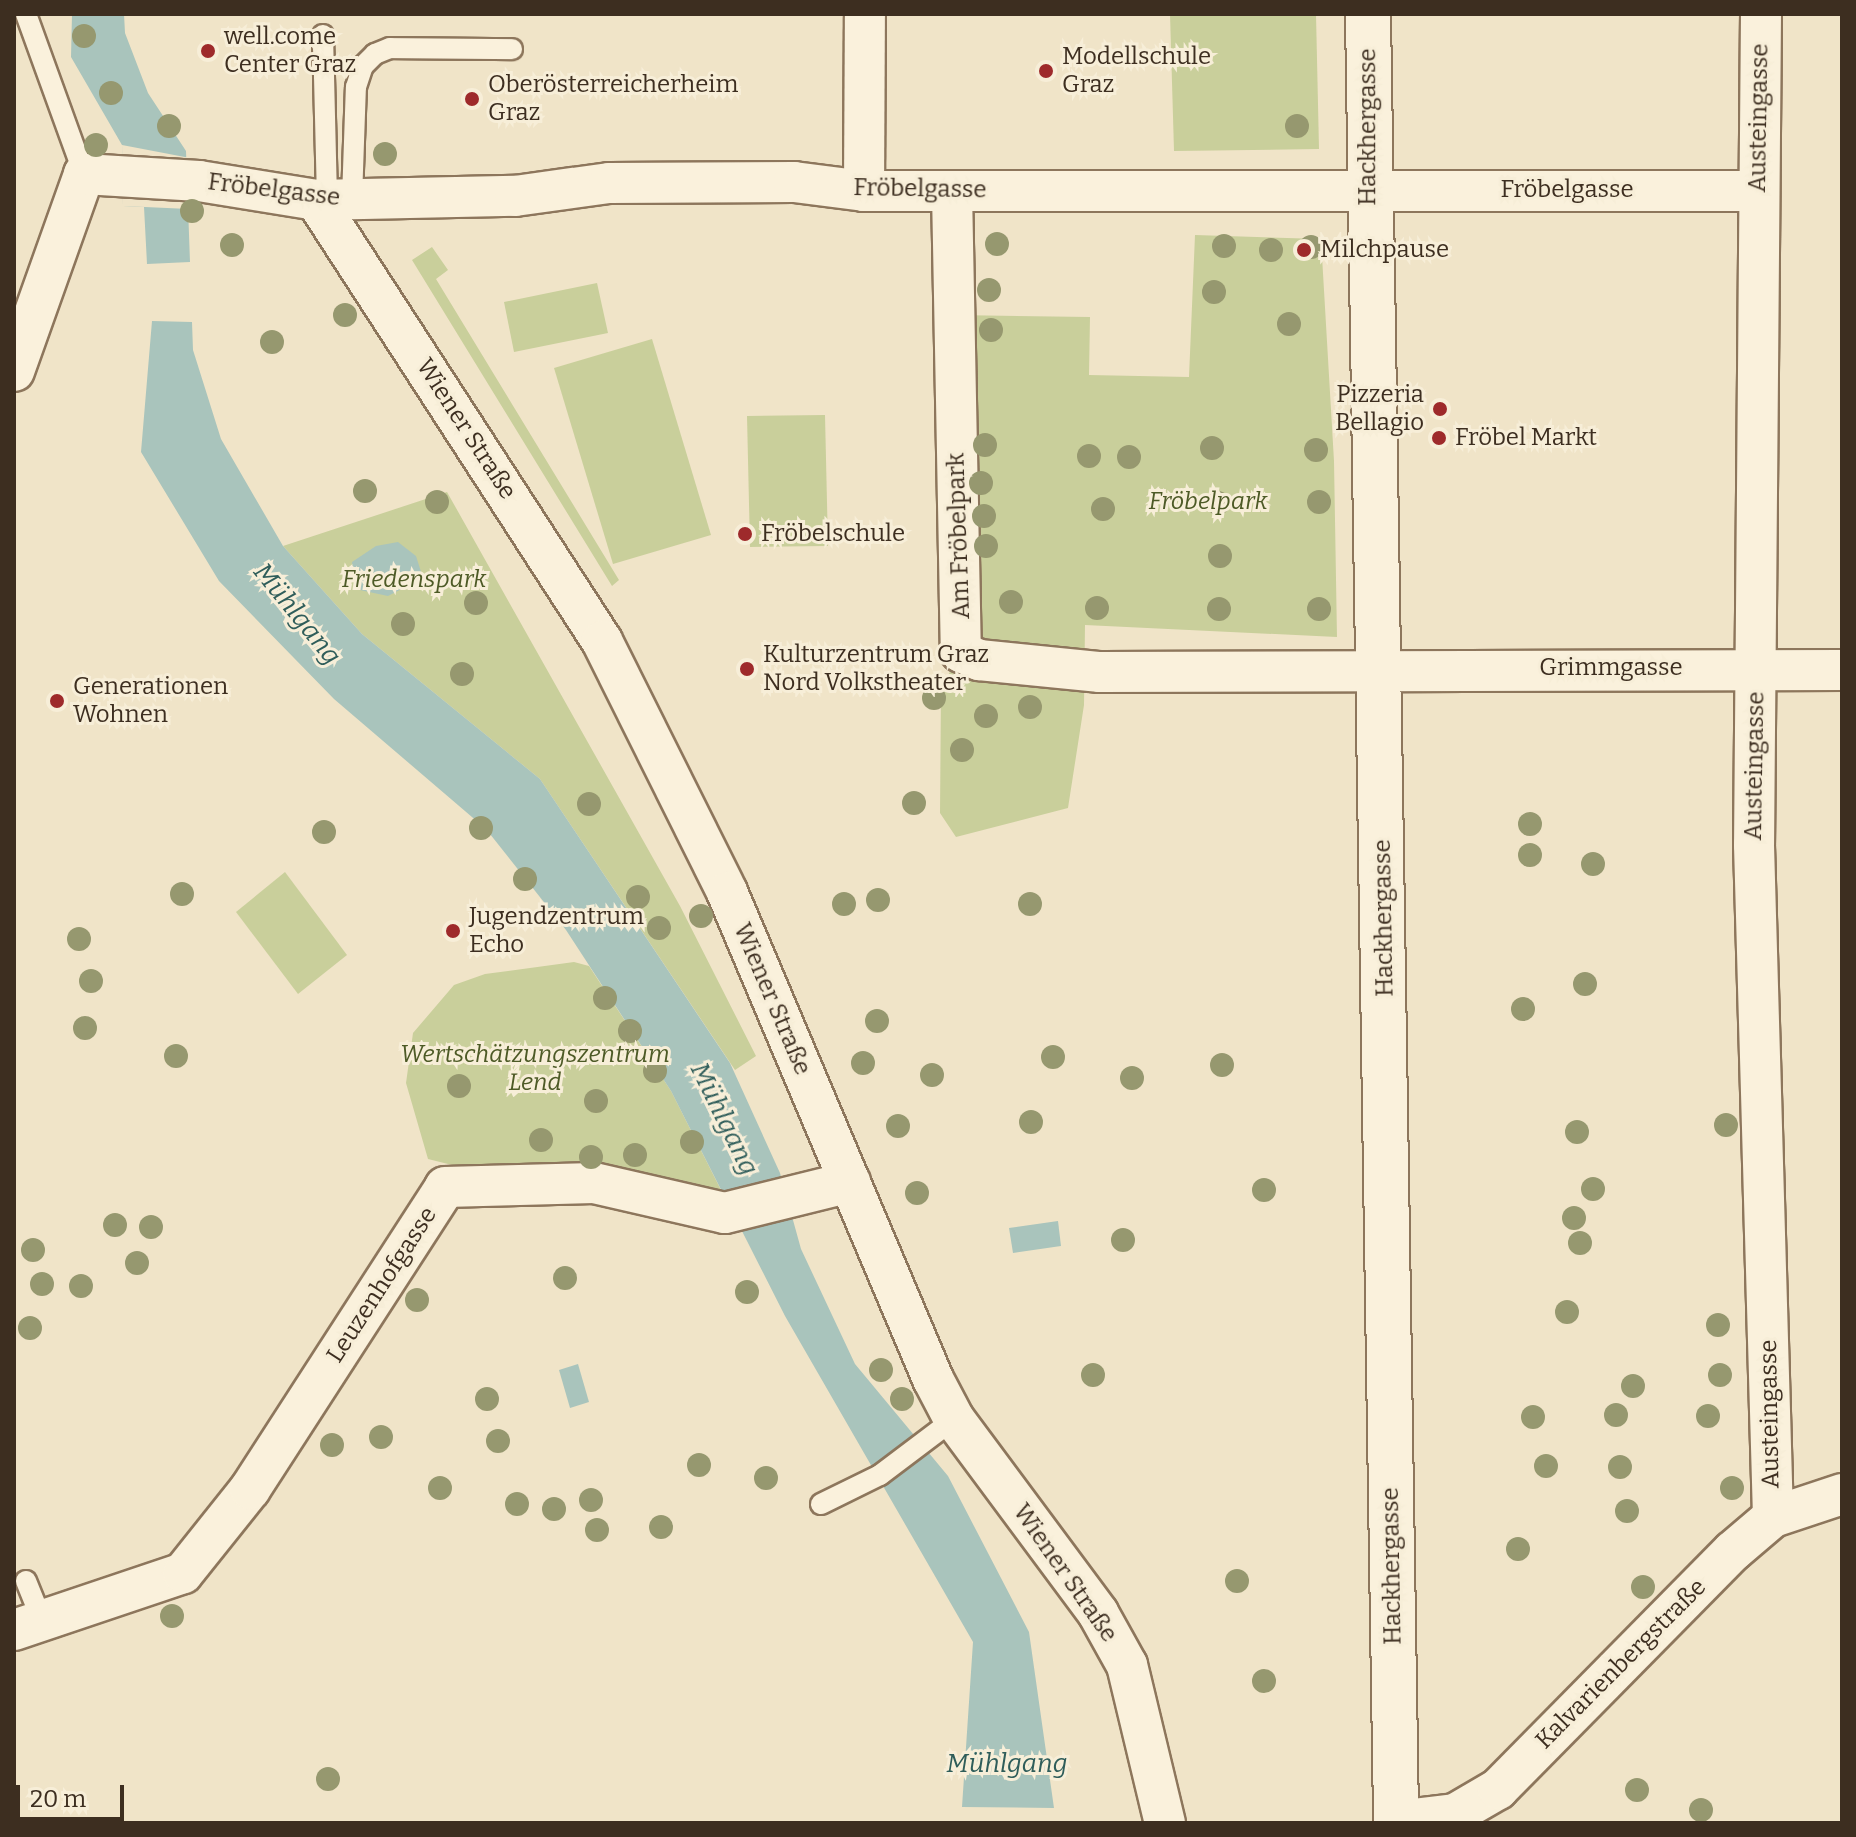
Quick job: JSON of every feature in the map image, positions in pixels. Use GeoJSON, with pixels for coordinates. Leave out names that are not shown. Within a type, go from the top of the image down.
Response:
{"type":"FeatureCollection","features":[{"type":"Feature","properties":{"kind":"main road","name":"Hackhergasse"},"geometry":{"type":"LineString","coordinates":[[1368,14],[1373,543],[1380,668],[1396,1822]]}},
{"type":"Feature","properties":{"kind":"street"},"geometry":{"type":"LineString","coordinates":[[864,191],[865,14]]}},
{"type":"Feature","properties":{"kind":"street","name":"Austeingasse"},"geometry":{"type":"LineString","coordinates":[[1761,14],[1754,845],[1773,1517]]}},
{"type":"Feature","properties":{"kind":"street","name":"Fröbelgasse"},"geometry":{"type":"LineString","coordinates":[[100,174],[199,181],[332,199],[515,196],[609,183],[794,182],[864,191],[1758,191]]}},
{"type":"Feature","properties":{"kind":"street"},"geometry":{"type":"LineString","coordinates":[[14,371],[100,174]]}},
{"type":"Feature","properties":{"kind":"street","name":"Am Fröbelpark"},"geometry":{"type":"LineString","coordinates":[[952,191],[961,652],[979,660],[1100,672],[1380,668]]}},
{"type":"Feature","properties":{"kind":"street","name":"Wiener Straße"},"geometry":{"type":"LineString","coordinates":[[332,199],[602,641],[727,892],[850,1182],[939,1431],[1098,1613],[1127,1665],[1165,1823]]}},
{"type":"Feature","properties":{"kind":"street","name":"Grimmgasse"},"geometry":{"type":"LineString","coordinates":[[1380,668],[1842,670]]}},
{"type":"Feature","properties":{"kind":"street","name":"Leuzenhofgasse"},"geometry":{"type":"LineString","coordinates":[[28,1626],[183,1573],[250,1489],[445,1187],[594,1183],[725,1213],[796,1198],[850,1182]]}},
{"type":"Feature","properties":{"kind":"street","name":"Kalvarienbergstraße"},"geometry":{"type":"LineString","coordinates":[[1396,1822],[1455,1814],[1498,1789],[1773,1517],[1842,1494]]}},
{"type":"Feature","properties":{"kind":"lane"},"geometry":{"type":"LineString","coordinates":[[26,14],[100,174]]}},
{"type":"Feature","properties":{"kind":"lane"},"geometry":{"type":"LineString","coordinates":[[323,35],[332,199]]}},
{"type":"Feature","properties":{"kind":"lane"},"geometry":{"type":"LineString","coordinates":[[332,199],[356,87],[363,66],[375,54],[390,48],[512,49]]}},
{"type":"Feature","properties":{"kind":"lane"},"geometry":{"type":"LineString","coordinates":[[821,1504],[880,1475],[939,1431]]}},
{"type":"Feature","properties":{"kind":"lane"},"geometry":{"type":"LineString","coordinates":[[26,1581],[28,1626]]}},
{"type":"Feature","properties":{"kind":"green space"},"geometry":{"type":"Polygon","coordinates":[[[1170,14],[1316,14],[1319,149],[1174,151],[1170,14]]]}},
{"type":"Feature","properties":{"kind":"green space","name":"Fröbelpark"},"geometry":{"type":"Polygon","coordinates":[[[1195,235],[1321,239],[1334,461],[1337,637],[1085,625],[1084,705],[1068,808],[956,837],[940,813],[941,688],[961,652],[955,315],[1090,317],[1089,375],[1189,377],[1195,235]]]}},
{"type":"Feature","properties":{"kind":"green space"},"geometry":{"type":"Polygon","coordinates":[[[432,247],[448,270],[436,279],[619,580],[612,586],[412,260],[432,247]]]}},
{"type":"Feature","properties":{"kind":"green space"},"geometry":{"type":"Polygon","coordinates":[[[597,283],[608,333],[514,352],[504,302],[597,283]]]}},
{"type":"Feature","properties":{"kind":"green space"},"geometry":{"type":"Polygon","coordinates":[[[652,339],[711,535],[613,564],[554,368],[652,339]]]}},
{"type":"Feature","properties":{"kind":"green space"},"geometry":{"type":"Polygon","coordinates":[[[825,415],[828,546],[750,547],[747,416],[825,415]]]}},
{"type":"Feature","properties":{"kind":"green space","name":"Friedenspark"},"geometry":{"type":"Polygon","coordinates":[[[447,492],[680,906],[756,1056],[735,1070],[540,779],[362,634],[283,546],[447,492]]]}},
{"type":"Feature","properties":{"kind":"green space"},"geometry":{"type":"Polygon","coordinates":[[[285,872],[347,955],[298,994],[236,912],[285,872]]]}},
{"type":"Feature","properties":{"kind":"green space","name":"Wertschätzungszentrum Lend"},"geometry":{"type":"Polygon","coordinates":[[[574,962],[589,966],[671,1091],[724,1196],[610,1172],[456,1166],[428,1159],[406,1083],[413,1033],[454,985],[485,974],[574,962]]]}},
{"type":"Feature","properties":{"kind":"water"},"geometry":{"type":"Polygon","coordinates":[[[72,14],[124,14],[125,33],[148,93],[186,151],[190,262],[147,264],[144,207],[123,206],[122,145],[71,57],[72,14]]]}},
{"type":"Feature","properties":{"kind":"water","name":"Mühlgang"},"geometry":{"type":"Polygon","coordinates":[[[152,321],[192,322],[193,350],[221,439],[283,546],[362,634],[540,779],[730,1063],[780,1173],[801,1249],[855,1364],[948,1476],[1029,1632],[1054,1808],[962,1807],[973,1642],[785,1316],[671,1091],[566,930],[486,829],[334,699],[219,581],[141,452],[152,321]]]}},
{"type":"Feature","properties":{"kind":"water"},"geometry":{"type":"Polygon","coordinates":[[[398,542],[416,556],[423,578],[388,596],[355,589],[352,562],[376,546],[398,542]]]}},
{"type":"Feature","properties":{"kind":"water"},"geometry":{"type":"Polygon","coordinates":[[[1058,1221],[1061,1246],[1013,1253],[1009,1228],[1058,1221]]]}},
{"type":"Feature","properties":{"kind":"water"},"geometry":{"type":"Polygon","coordinates":[[[578,1364],[589,1402],[570,1408],[559,1370],[578,1364]]]}},
{"type":"Feature","properties":{"kind":"pier"},"geometry":{"type":"Polygon","coordinates":[[[122,145],[190,158],[189,209],[123,206],[122,145]]]}},
{"type":"Feature","properties":{"kind":"place","name":"well.come Center Graz"},"geometry":{"type":"Point","coordinates":[208,51]}},
{"type":"Feature","properties":{"kind":"place","name":"Modellschule Graz"},"geometry":{"type":"Point","coordinates":[1046,71]}},
{"type":"Feature","properties":{"kind":"place","name":"Oberösterreicherheim Graz"},"geometry":{"type":"Point","coordinates":[472,99]}},
{"type":"Feature","properties":{"kind":"place","name":"Milchpause"},"geometry":{"type":"Point","coordinates":[1304,250]}},
{"type":"Feature","properties":{"kind":"place","name":"Pizzeria Bellagio"},"geometry":{"type":"Point","coordinates":[1440,409]}},
{"type":"Feature","properties":{"kind":"place","name":"Fröbel Markt"},"geometry":{"type":"Point","coordinates":[1439,438]}},
{"type":"Feature","properties":{"kind":"place","name":"Fröbelschule"},"geometry":{"type":"Point","coordinates":[745,534]}},
{"type":"Feature","properties":{"kind":"place","name":"Kulturzentrum Graz Nord Volkstheater"},"geometry":{"type":"Point","coordinates":[747,669]}},
{"type":"Feature","properties":{"kind":"place","name":"Generationen Wohnen"},"geometry":{"type":"Point","coordinates":[57,701]}},
{"type":"Feature","properties":{"kind":"place","name":"Jugendzentrum Echo"},"geometry":{"type":"Point","coordinates":[453,931]}}]}
